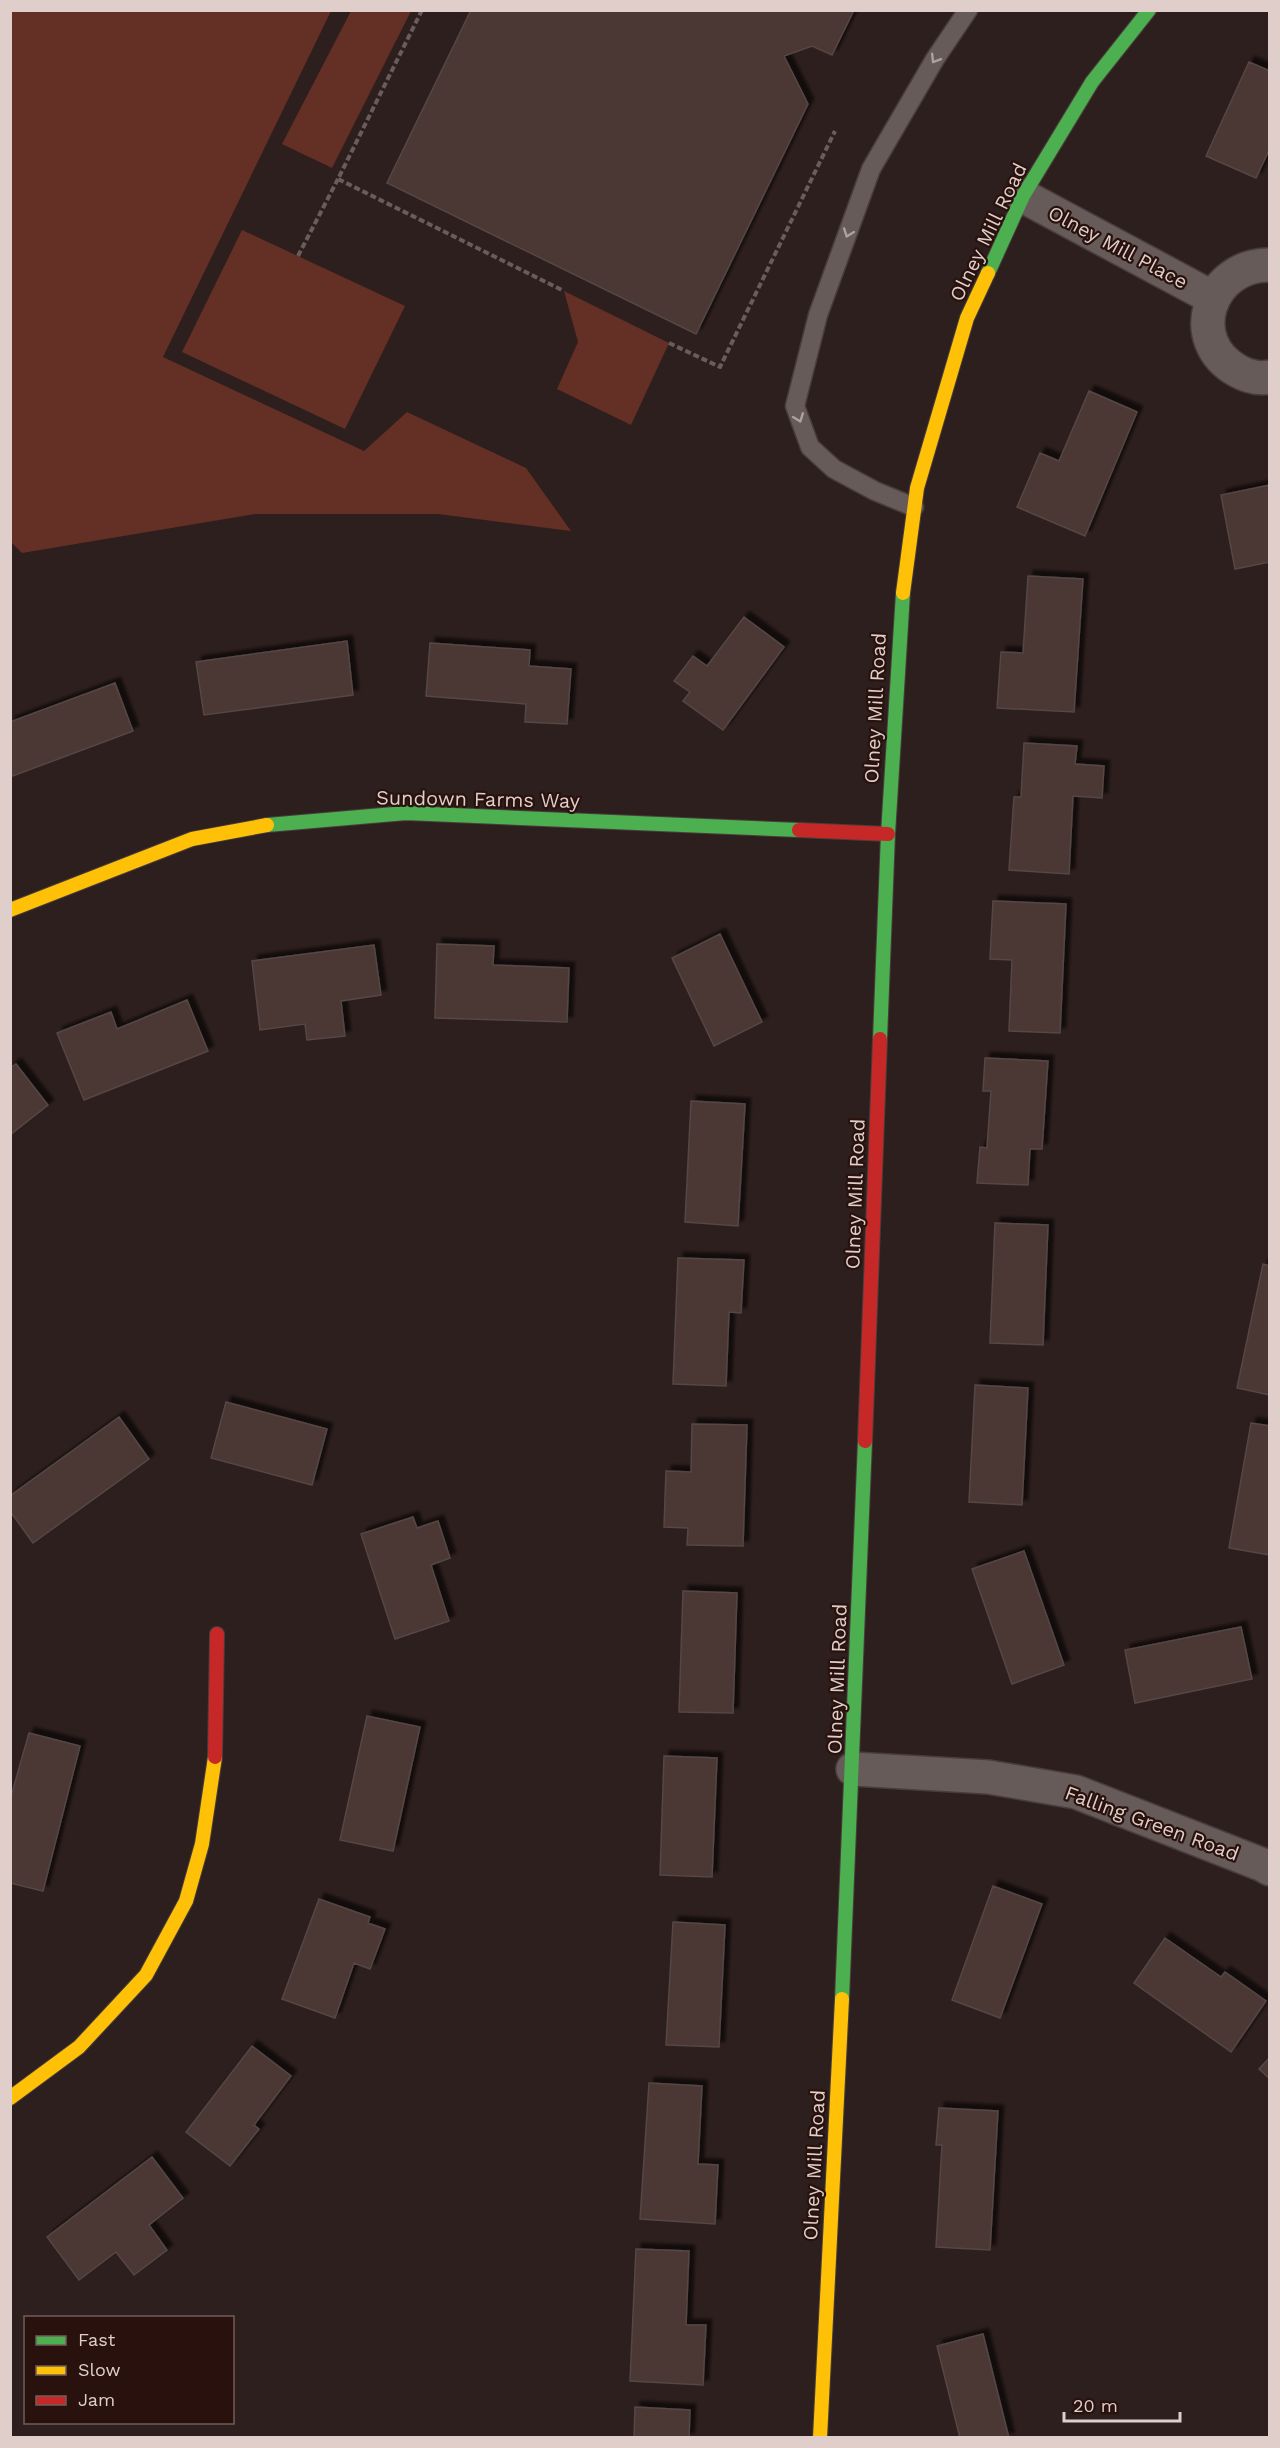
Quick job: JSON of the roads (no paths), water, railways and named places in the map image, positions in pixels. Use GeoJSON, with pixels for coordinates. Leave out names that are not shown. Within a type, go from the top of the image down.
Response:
{"type":"FeatureCollection","features":[{"type":"Feature","properties":{"kind":"street","name":"Olney Mill Road"},"geometry":{"type":"LineString","coordinates":[[820,2438],[853,1769],[888,834],[900,616],[914,507],[917,489],[967,318],[1023,196],[1092,82],[1148,11]]}},
{"type":"Feature","properties":{"kind":"street","name":"Olney Mill Place"},"geometry":{"type":"LineString","coordinates":[[1023,196],[1213,298]]}},
{"type":"Feature","properties":{"kind":"street"},"geometry":{"type":"LineString","coordinates":[[1269,265],[1256,265],[1238,271],[1224,282],[1213,298],[1208,316],[1209,335],[1217,352],[1229,366],[1246,375],[1269,377]]}},
{"type":"Feature","properties":{"kind":"street","name":"Sundown Farms Way"},"geometry":{"type":"LineString","coordinates":[[10,910],[192,839],[284,822],[406,813],[888,834]]}},
{"type":"Feature","properties":{"kind":"street"},"geometry":{"type":"LineString","coordinates":[[10,2098],[79,2047],[146,1975],[186,1901],[202,1844],[214,1767],[218,1634]]}},
{"type":"Feature","properties":{"kind":"street","name":"Falling Green Road"},"geometry":{"type":"LineString","coordinates":[[853,1769],[988,1777],[1076,1792],[1267,1863]]}},
{"type":"Feature","properties":{"kind":"lane"},"geometry":{"type":"LineString","coordinates":[[914,507],[874,491],[834,469],[810,447],[795,406],[818,315],[871,170],[935,59],[968,10]]}}]}
